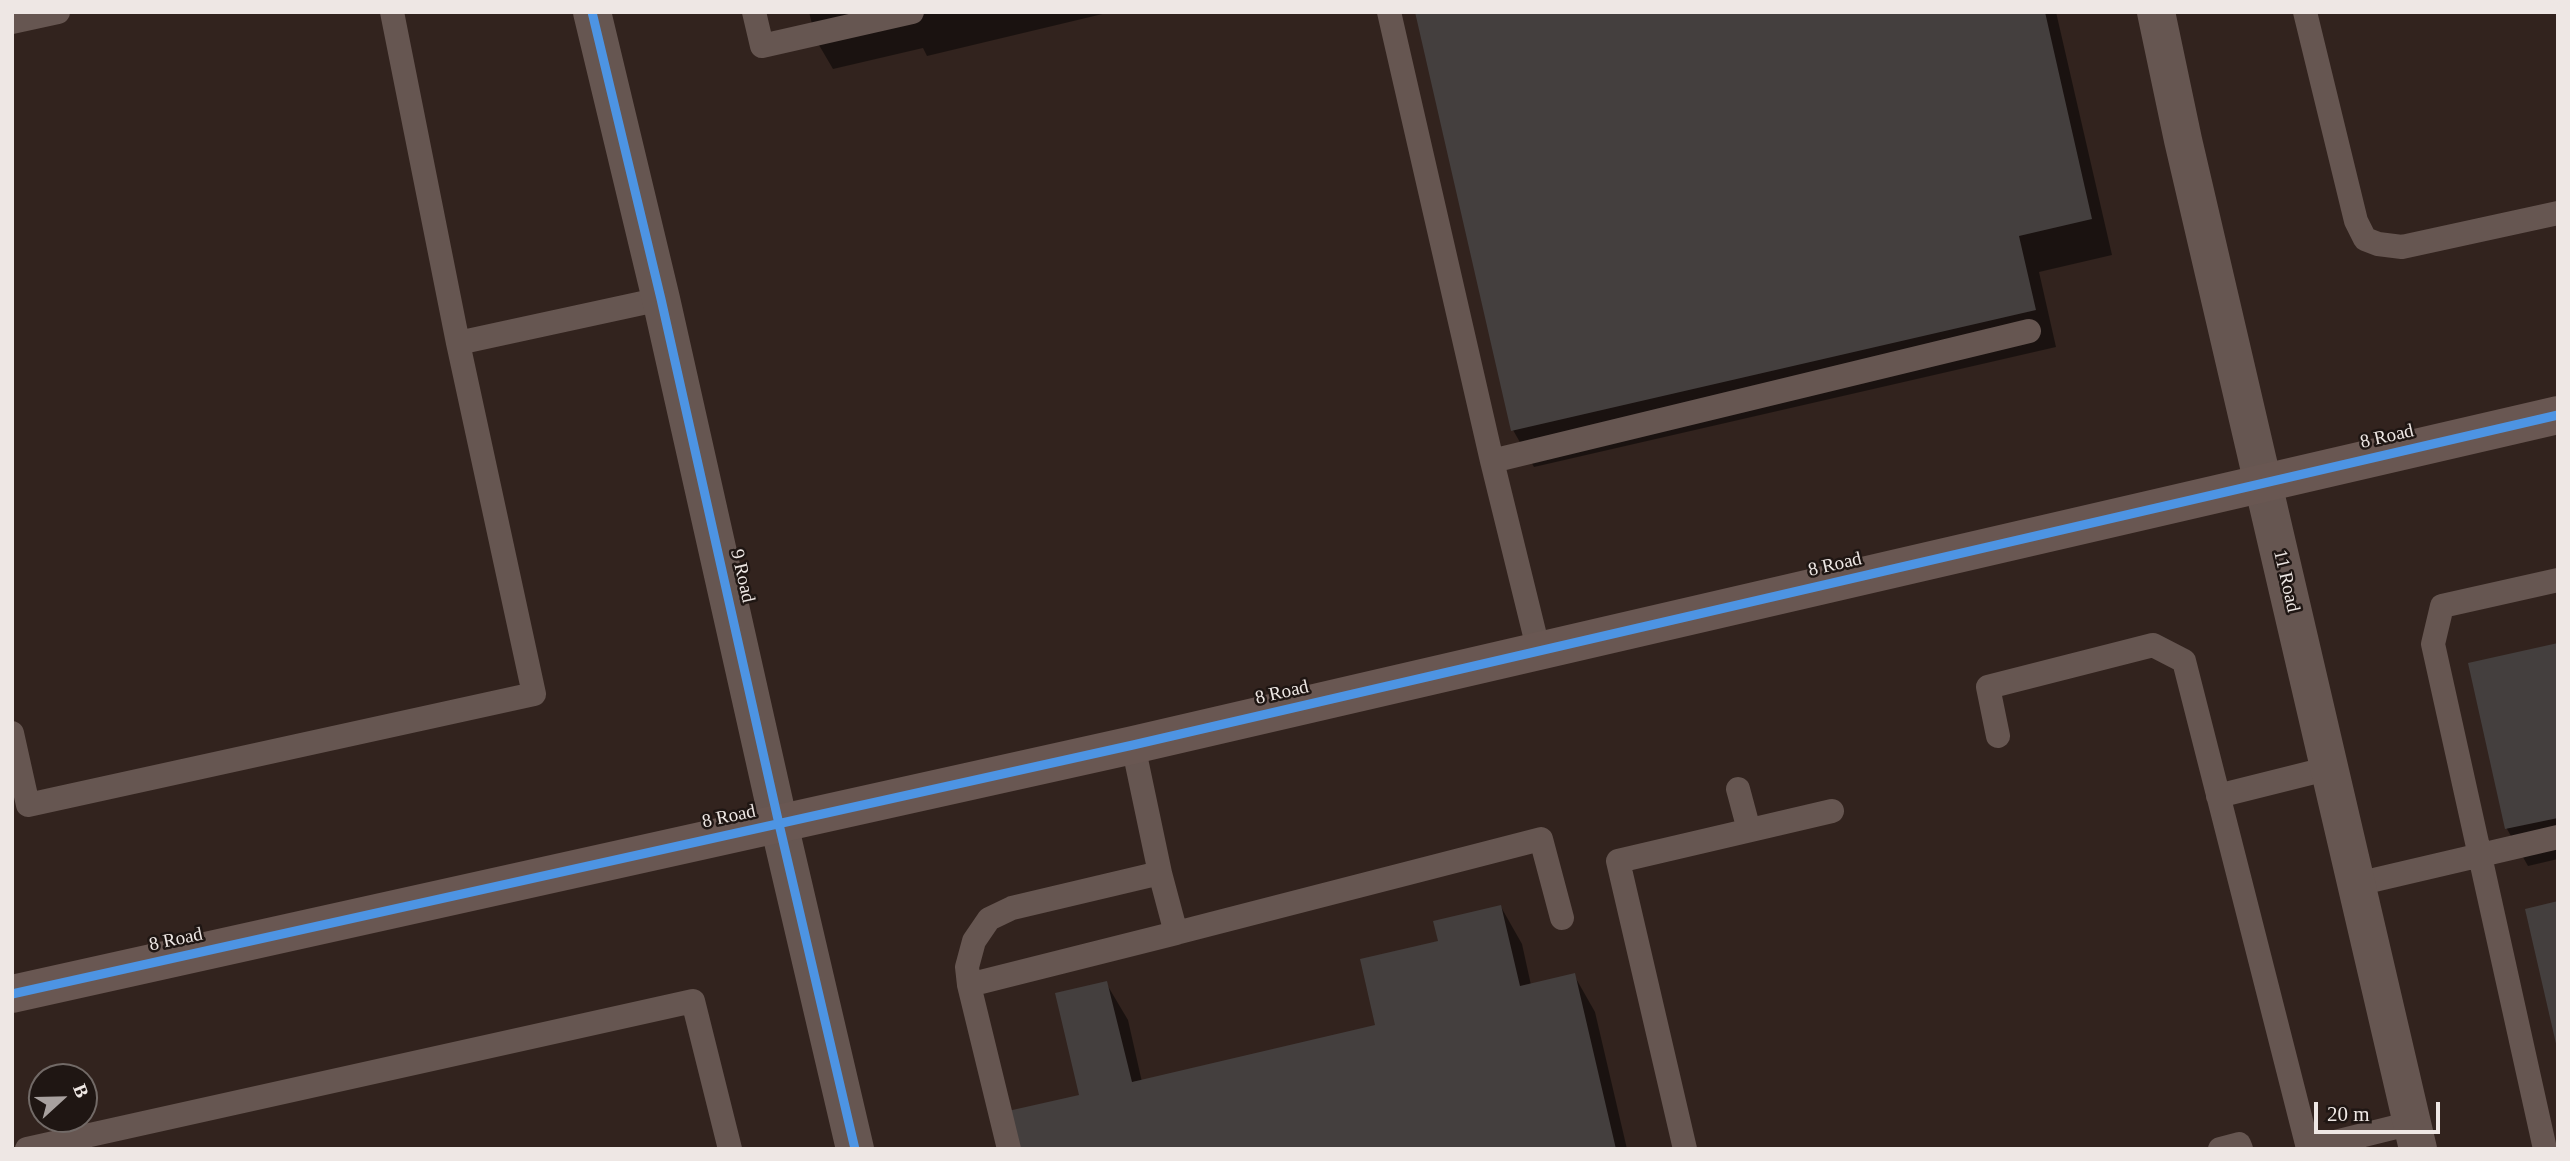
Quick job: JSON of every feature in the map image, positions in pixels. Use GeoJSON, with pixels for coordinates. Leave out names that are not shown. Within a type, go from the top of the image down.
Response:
{"type":"FeatureCollection","features":[{"type":"Feature","properties":{"kind":"street","name":"9 Road"},"geometry":{"type":"LineString","coordinates":[[592,12],[661,299],[855,1149]]}},
{"type":"Feature","properties":{"kind":"street","name":"11 Road"},"geometry":{"type":"LineString","coordinates":[[2156,12],[2186,153],[2415,1136]]}},
{"type":"Feature","properties":{"kind":"street","name":"8 Road"},"geometry":{"type":"LineString","coordinates":[[12,994],[1133,745],[2558,415]]}},
{"type":"Feature","properties":{"kind":"lane"},"geometry":{"type":"LineString","coordinates":[[12,22],[58,12]]}},
{"type":"Feature","properties":{"kind":"lane"},"geometry":{"type":"LineString","coordinates":[[12,733],[29,805],[534,694],[458,343],[392,12]]}},
{"type":"Feature","properties":{"kind":"lane"},"geometry":{"type":"LineString","coordinates":[[754,12],[762,46],[912,12]]}},
{"type":"Feature","properties":{"kind":"lane"},"geometry":{"type":"LineString","coordinates":[[1390,12],[1492,461],[1539,652]]}},
{"type":"Feature","properties":{"kind":"lane"},"geometry":{"type":"LineString","coordinates":[[2305,12],[2356,221],[2365,239],[2378,244],[2402,247],[2558,213]]}},
{"type":"Feature","properties":{"kind":"lane"},"geometry":{"type":"LineString","coordinates":[[458,343],[661,299]]}},
{"type":"Feature","properties":{"kind":"lane"},"geometry":{"type":"LineString","coordinates":[[1492,461],[2029,331]]}},
{"type":"Feature","properties":{"kind":"lane"},"geometry":{"type":"LineString","coordinates":[[2545,1149],[2482,855],[2433,644],[2442,607],[2558,580]]}},
{"type":"Feature","properties":{"kind":"lane"},"geometry":{"type":"LineString","coordinates":[[1998,736],[1988,687],[2153,645],[2184,662],[2307,1149],[2415,1136]]}},
{"type":"Feature","properties":{"kind":"lane"},"geometry":{"type":"LineString","coordinates":[[1133,745],[1175,933]]}},
{"type":"Feature","properties":{"kind":"lane"},"geometry":{"type":"LineString","coordinates":[[2218,796],[2330,768]]}},
{"type":"Feature","properties":{"kind":"lane"},"geometry":{"type":"LineString","coordinates":[[1738,789],[1749,830]]}},
{"type":"Feature","properties":{"kind":"lane"},"geometry":{"type":"LineString","coordinates":[[1685,1149],[1618,861],[1832,811]]}},
{"type":"Feature","properties":{"kind":"lane"},"geometry":{"type":"LineString","coordinates":[[2357,884],[2558,837]]}},
{"type":"Feature","properties":{"kind":"lane"},"geometry":{"type":"LineString","coordinates":[[969,985],[1541,839],[1562,918]]}},
{"type":"Feature","properties":{"kind":"lane"},"geometry":{"type":"LineString","coordinates":[[1009,1149],[969,985],[967,967],[974,941],[989,919],[1012,908],[1160,873]]}},
{"type":"Feature","properties":{"kind":"lane"},"geometry":{"type":"LineString","coordinates":[[27,1149],[693,1001],[730,1149]]}},
{"type":"Feature","properties":{"kind":"lane"},"geometry":{"type":"LineString","coordinates":[[2220,1149],[2239,1144],[2241,1149]]}},
{"type":"Feature","properties":{"kind":"shaded area"},"geometry":{"type":"Polygon","coordinates":[[[12,12],[2558,12],[2558,1149],[12,1149],[12,12]]]}},
{"type":"Feature","properties":{"kind":"building"},"geometry":{"type":"Polygon","coordinates":[[[1415,12],[2045,12],[2092,219],[2019,236],[2036,310],[1511,431],[1415,12]]]}},
{"type":"Feature","properties":{"kind":"building"},"geometry":{"type":"Polygon","coordinates":[[[2558,643],[2558,818],[2505,829],[2468,663],[2558,643]]]}},
{"type":"Feature","properties":{"kind":"building"},"geometry":{"type":"Polygon","coordinates":[[[2558,901],[2558,1048],[2557,1048],[2525,909],[2558,901]]]}},
{"type":"Feature","properties":{"kind":"building"},"geometry":{"type":"Polygon","coordinates":[[[1501,905],[1520,986],[1575,973],[1616,1149],[1017,1149],[1008,1111],[1079,1095],[1055,993],[1107,981],[1132,1082],[1375,1025],[1360,959],[1438,941],[1433,921],[1501,905]]]}},
{"type":"Feature","properties":{"kind":"cycle path"},"geometry":{"type":"LineString","coordinates":[[592,12],[661,299],[855,1149]]}},
{"type":"Feature","properties":{"kind":"cycle path"},"geometry":{"type":"LineString","coordinates":[[12,994],[1133,745],[2558,415]]}}]}
